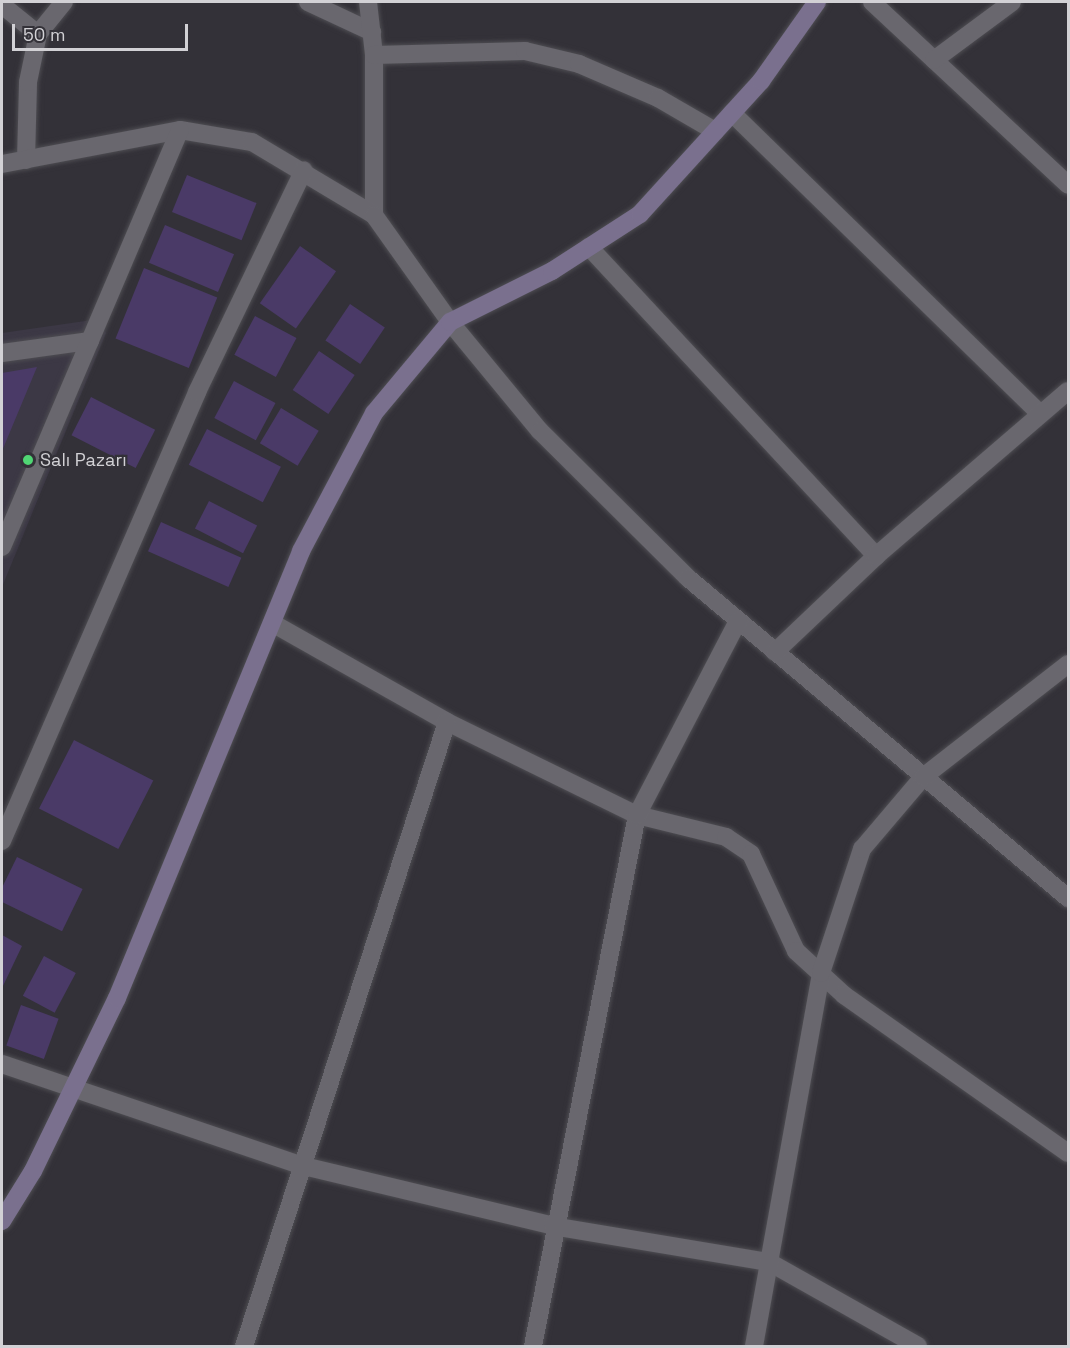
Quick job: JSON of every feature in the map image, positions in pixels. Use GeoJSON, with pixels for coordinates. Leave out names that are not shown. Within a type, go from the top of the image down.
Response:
{"type":"FeatureCollection","features":[{"type":"Feature","properties":{"kind":"street"},"geometry":{"type":"LineString","coordinates":[[26,160],[28,82],[38,34],[64,2]]}},
{"type":"Feature","properties":{"kind":"street"},"geometry":{"type":"LineString","coordinates":[[308,2],[372,32]]}},
{"type":"Feature","properties":{"kind":"street"},"geometry":{"type":"LineString","coordinates":[[368,2],[374,55],[374,215]]}},
{"type":"Feature","properties":{"kind":"street"},"geometry":{"type":"LineString","coordinates":[[2,1221],[72,1091],[117,998],[274,624],[301,551],[374,413],[450,322],[589,247],[640,214],[732,113],[817,2]]}},
{"type":"Feature","properties":{"kind":"street"},"geometry":{"type":"LineString","coordinates":[[872,2],[1068,185]]}},
{"type":"Feature","properties":{"kind":"street"},"geometry":{"type":"LineString","coordinates":[[934,60],[1012,2]]}},
{"type":"Feature","properties":{"kind":"street"},"geometry":{"type":"LineString","coordinates":[[2,5],[38,34]]}},
{"type":"Feature","properties":{"kind":"street"},"geometry":{"type":"LineString","coordinates":[[374,55],[525,51],[579,64],[658,98],[715,131]]}},
{"type":"Feature","properties":{"kind":"street"},"geometry":{"type":"LineString","coordinates":[[732,113],[1038,412]]}},
{"type":"Feature","properties":{"kind":"street"},"geometry":{"type":"LineString","coordinates":[[2,547],[180,130]]}},
{"type":"Feature","properties":{"kind":"street"},"geometry":{"type":"LineString","coordinates":[[2,164],[180,130],[252,142],[304,170],[374,215],[450,322],[540,431],[738,621],[1068,898]]}},
{"type":"Feature","properties":{"kind":"street"},"geometry":{"type":"LineString","coordinates":[[2,841],[197,392],[304,170]]}},
{"type":"Feature","properties":{"kind":"street"},"geometry":{"type":"LineString","coordinates":[[589,247],[876,556]]}},
{"type":"Feature","properties":{"kind":"street"},"geometry":{"type":"LineString","coordinates":[[2,353],[90,341]]}},
{"type":"Feature","properties":{"kind":"street"},"geometry":{"type":"LineString","coordinates":[[775,652],[876,556],[1038,412],[1068,391]]}},
{"type":"Feature","properties":{"kind":"street"},"geometry":{"type":"LineString","coordinates":[[533,1347],[553,1226],[637,816],[738,621]]}},
{"type":"Feature","properties":{"kind":"street"},"geometry":{"type":"LineString","coordinates":[[274,624],[447,722],[637,816],[726,837],[752,854],[796,951],[821,973],[1068,1153]]}},
{"type":"Feature","properties":{"kind":"street"},"geometry":{"type":"LineString","coordinates":[[754,1347],[821,973],[862,849],[923,777],[1068,664]]}},
{"type":"Feature","properties":{"kind":"street"},"geometry":{"type":"LineString","coordinates":[[244,1347],[447,722]]}},
{"type":"Feature","properties":{"kind":"street"},"geometry":{"type":"LineString","coordinates":[[2,1064],[72,1091],[304,1166],[553,1226],[769,1262],[918,1347]]}},
{"type":"Feature","properties":{"kind":"shaded area","name":"Salı Pazarı"},"geometry":{"type":"Polygon","coordinates":[[[99,319],[106,333],[2,587],[2,333],[99,319]]]}},
{"type":"Feature","properties":{"kind":"building"},"geometry":{"type":"Polygon","coordinates":[[[187,175],[257,203],[242,240],[172,212],[187,175]]]}},
{"type":"Feature","properties":{"kind":"building"},"geometry":{"type":"Polygon","coordinates":[[[165,225],[234,254],[218,292],[149,263],[165,225]]]}},
{"type":"Feature","properties":{"kind":"building"},"geometry":{"type":"Polygon","coordinates":[[[300,246],[336,271],[296,329],[260,303],[300,246]]]}},
{"type":"Feature","properties":{"kind":"building"},"geometry":{"type":"Polygon","coordinates":[[[144,268],[217,298],[189,368],[116,338],[144,268]]]}},
{"type":"Feature","properties":{"kind":"building"},"geometry":{"type":"Polygon","coordinates":[[[350,304],[385,327],[360,364],[325,340],[350,304]]]}},
{"type":"Feature","properties":{"kind":"building"},"geometry":{"type":"Polygon","coordinates":[[[255,316],[296,338],[276,377],[234,355],[255,316]]]}},
{"type":"Feature","properties":{"kind":"building"},"geometry":{"type":"Polygon","coordinates":[[[319,351],[355,375],[328,414],[293,390],[319,351]]]}},
{"type":"Feature","properties":{"kind":"building"},"geometry":{"type":"Polygon","coordinates":[[[37,367],[2,451],[2,373],[37,367]]]}},
{"type":"Feature","properties":{"kind":"building"},"geometry":{"type":"Polygon","coordinates":[[[234,381],[275,403],[256,440],[214,418],[234,381]]]}},
{"type":"Feature","properties":{"kind":"building"},"geometry":{"type":"Polygon","coordinates":[[[91,397],[155,430],[136,468],[71,435],[91,397]]]}},
{"type":"Feature","properties":{"kind":"building"},"geometry":{"type":"Polygon","coordinates":[[[281,408],[319,431],[298,466],[260,443],[281,408]]]}},
{"type":"Feature","properties":{"kind":"building"},"geometry":{"type":"Polygon","coordinates":[[[207,429],[281,467],[263,502],[189,465],[207,429]]]}},
{"type":"Feature","properties":{"kind":"building"},"geometry":{"type":"Polygon","coordinates":[[[209,501],[257,526],[243,553],[195,529],[209,501]]]}},
{"type":"Feature","properties":{"kind":"building"},"geometry":{"type":"Polygon","coordinates":[[[161,522],[241,558],[228,587],[148,551],[161,522]]]}},
{"type":"Feature","properties":{"kind":"building"},"geometry":{"type":"Polygon","coordinates":[[[74,740],[153,780],[118,849],[39,809],[74,740]]]}},
{"type":"Feature","properties":{"kind":"building"},"geometry":{"type":"Polygon","coordinates":[[[17,857],[83,889],[62,931],[2,902],[2,888],[17,857]]]}},
{"type":"Feature","properties":{"kind":"building"},"geometry":{"type":"Polygon","coordinates":[[[2,935],[22,946],[2,988],[2,935]]]}},
{"type":"Feature","properties":{"kind":"building"},"geometry":{"type":"Polygon","coordinates":[[[44,956],[76,973],[55,1013],[23,996],[44,956]]]}},
{"type":"Feature","properties":{"kind":"building"},"geometry":{"type":"Polygon","coordinates":[[[21,1005],[59,1019],[44,1059],[6,1045],[21,1005]]]}},
{"type":"Feature","properties":{"kind":"place","name":"Salı Pazarı"},"geometry":{"type":"Point","coordinates":[28,460]}}]}
